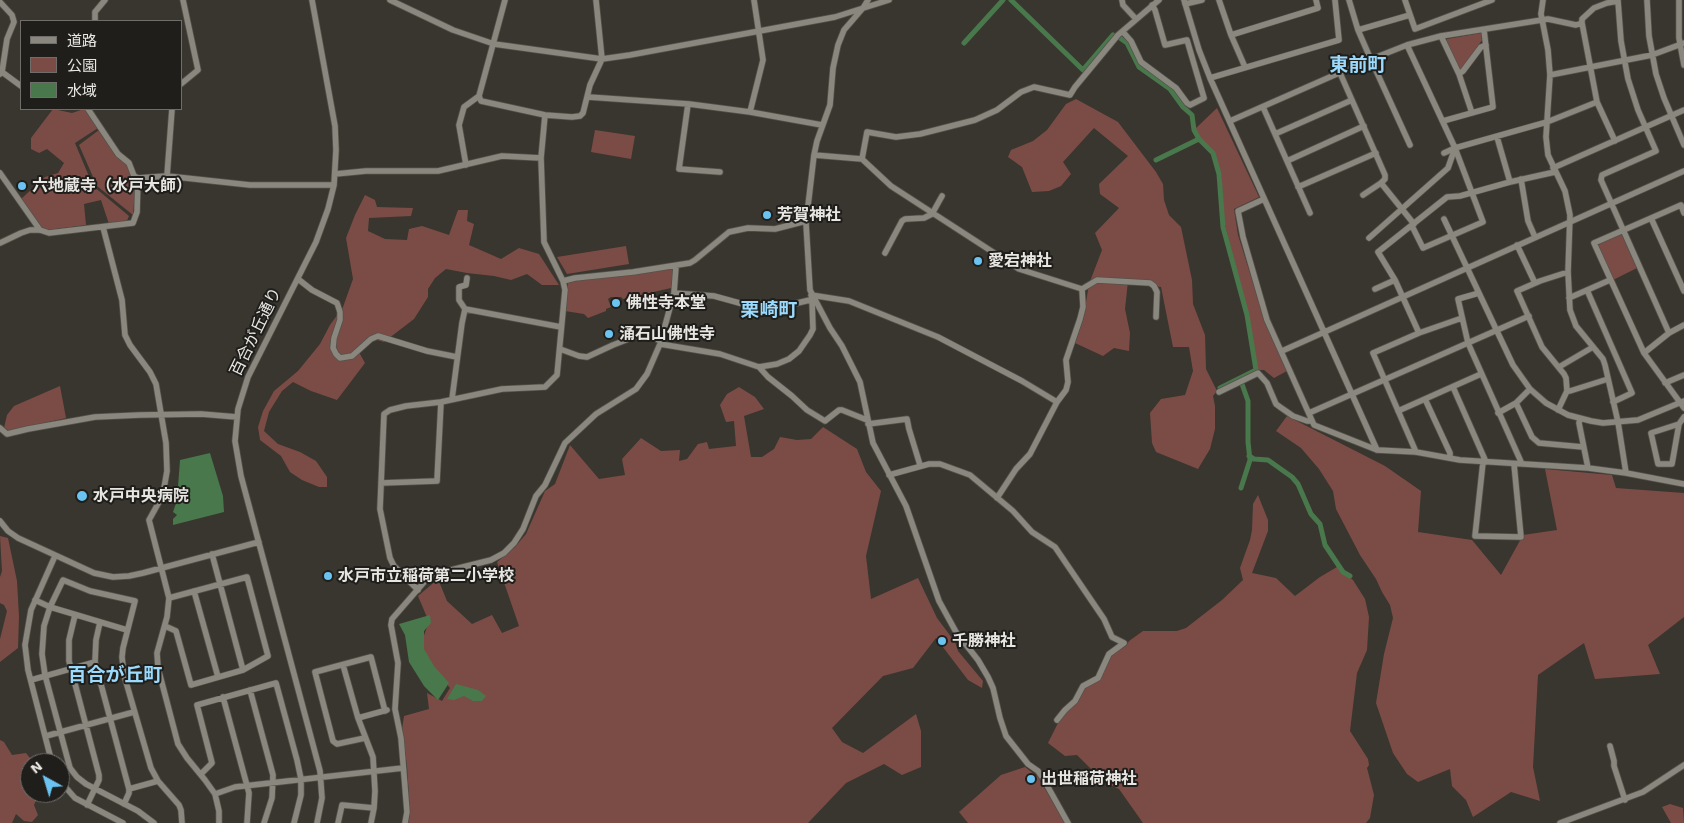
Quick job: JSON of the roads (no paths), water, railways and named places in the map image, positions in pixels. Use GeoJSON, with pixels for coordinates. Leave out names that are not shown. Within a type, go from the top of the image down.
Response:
{"type":"FeatureCollection","features":[{"type":"Feature","properties":{"kind":"street"},"geometry":{"type":"LineString","coordinates":[[95,20],[95,12],[105,0]]}},
{"type":"Feature","properties":{"kind":"street"},"geometry":{"type":"LineString","coordinates":[[182,83],[198,70],[184,0]]}},
{"type":"Feature","properties":{"kind":"street","name":"百合が丘通り"},"geometry":{"type":"LineString","coordinates":[[312,0],[334,118],[336,150],[334,185],[321,230],[243,389],[237,418],[235,441],[238,466],[321,777],[322,798],[316,823]]}},
{"type":"Feature","properties":{"kind":"street"},"geometry":{"type":"LineString","coordinates":[[390,0],[453,30],[494,44],[602,59],[630,56],[835,17],[889,0]]}},
{"type":"Feature","properties":{"kind":"street"},"geometry":{"type":"LineString","coordinates":[[505,0],[479,96],[481,102],[545,115],[580,116],[585,109],[590,85],[602,59],[596,0]]}},
{"type":"Feature","properties":{"kind":"street"},"geometry":{"type":"LineString","coordinates":[[750,112],[763,60],[754,0]]}},
{"type":"Feature","properties":{"kind":"street"},"geometry":{"type":"LineString","coordinates":[[560,349],[587,357],[636,336],[648,336],[661,342],[720,354],[759,367],[766,367],[785,361],[799,351],[813,329],[806,221],[814,155],[822,125],[830,105],[833,68],[838,45],[844,30],[868,0]]}},
{"type":"Feature","properties":{"kind":"street"},"geometry":{"type":"LineString","coordinates":[[1122,0],[1123,5],[1136,19]]}},
{"type":"Feature","properties":{"kind":"street"},"geometry":{"type":"LineString","coordinates":[[862,159],[867,132],[896,137],[920,134],[975,120],[997,110],[1020,92],[1034,87],[1070,95],[1116,37],[1159,0]]}},
{"type":"Feature","properties":{"kind":"street"},"geometry":{"type":"LineString","coordinates":[[1202,0],[1184,2],[1199,50],[1377,450]]}},
{"type":"Feature","properties":{"kind":"street"},"geometry":{"type":"LineString","coordinates":[[1219,0],[1245,67]]}},
{"type":"Feature","properties":{"kind":"street"},"geometry":{"type":"LineString","coordinates":[[1231,35],[1318,8],[1316,0]]}},
{"type":"Feature","properties":{"kind":"street"},"geometry":{"type":"LineString","coordinates":[[1210,78],[1340,40],[1335,0]]}},
{"type":"Feature","properties":{"kind":"street"},"geometry":{"type":"LineString","coordinates":[[1349,0],[1358,30],[1370,59],[1410,145]]}},
{"type":"Feature","properties":{"kind":"street"},"geometry":{"type":"LineString","coordinates":[[1406,0],[1415,29],[1492,0]]}},
{"type":"Feature","properties":{"kind":"street"},"geometry":{"type":"LineString","coordinates":[[1543,0],[1542,20],[1548,50],[1550,75],[1547,148],[1554,170],[1567,198],[1570,222],[1568,272],[1570,310],[1576,326],[1603,359],[1618,422],[1626,473]]}},
{"type":"Feature","properties":{"kind":"street"},"geometry":{"type":"LineString","coordinates":[[1647,0],[1649,36],[1660,88],[1684,145]]}},
{"type":"Feature","properties":{"kind":"street"},"geometry":{"type":"LineString","coordinates":[[1679,0],[1684,65]]}},
{"type":"Feature","properties":{"kind":"street"},"geometry":{"type":"LineString","coordinates":[[1614,141],[1597,102],[1582,19],[1594,8],[1618,1],[1624,61],[1633,98],[1656,151],[1601,177],[1669,333]]}},
{"type":"Feature","properties":{"kind":"street"},"geometry":{"type":"LineString","coordinates":[[0,2],[12,16],[14,22],[7,39],[1,73],[20,85]]}},
{"type":"Feature","properties":{"kind":"street"},"geometry":{"type":"LineString","coordinates":[[1123,32],[1131,41],[1141,62],[1176,88],[1187,103],[1190,104],[1204,98],[1188,40],[1165,45],[1152,5]]}},
{"type":"Feature","properties":{"kind":"street"},"geometry":{"type":"LineString","coordinates":[[1358,30],[1410,14]]}},
{"type":"Feature","properties":{"kind":"street"},"geometry":{"type":"LineString","coordinates":[[1230,122],[1370,59],[1407,45],[1441,36],[1548,19],[1576,24],[1582,23]]}},
{"type":"Feature","properties":{"kind":"street"},"geometry":{"type":"LineString","coordinates":[[1443,122],[1493,107],[1484,30]]}},
{"type":"Feature","properties":{"kind":"street"},"geometry":{"type":"LineString","coordinates":[[1441,36],[1459,74],[1472,113]]}},
{"type":"Feature","properties":{"kind":"street"},"geometry":{"type":"LineString","coordinates":[[1550,75],[1652,56],[1682,44]]}},
{"type":"Feature","properties":{"kind":"street"},"geometry":{"type":"LineString","coordinates":[[1381,183],[1413,225],[1423,248],[1483,222],[1455,148],[1407,45]]}},
{"type":"Feature","properties":{"kind":"street"},"geometry":{"type":"LineString","coordinates":[[1459,74],[1482,47],[1486,45]]}},
{"type":"Feature","properties":{"kind":"street"},"geometry":{"type":"LineString","coordinates":[[1340,73],[1385,174],[1385,178],[1381,183],[1362,195]]}},
{"type":"Feature","properties":{"kind":"street"},"geometry":{"type":"LineString","coordinates":[[466,165],[459,125],[464,107],[479,96]]}},
{"type":"Feature","properties":{"kind":"street"},"geometry":{"type":"LineString","coordinates":[[588,97],[688,104],[750,112],[822,125]]}},
{"type":"Feature","properties":{"kind":"street"},"geometry":{"type":"LineString","coordinates":[[1275,134],[1352,100]]}},
{"type":"Feature","properties":{"kind":"street"},"geometry":{"type":"LineString","coordinates":[[1444,154],[1455,148],[1547,122],[1597,102]]}},
{"type":"Feature","properties":{"kind":"street"},"geometry":{"type":"LineString","coordinates":[[688,104],[679,169],[720,172]]}},
{"type":"Feature","properties":{"kind":"street"},"geometry":{"type":"LineString","coordinates":[[1263,107],[1310,213]]}},
{"type":"Feature","properties":{"kind":"street"},"geometry":{"type":"LineString","coordinates":[[89,110],[118,154],[129,163],[134,176],[138,178],[167,176],[250,185],[334,185]]}},
{"type":"Feature","properties":{"kind":"street"},"geometry":{"type":"LineString","coordinates":[[167,176],[172,110]]}},
{"type":"Feature","properties":{"kind":"street"},"geometry":{"type":"LineString","coordinates":[[1419,333],[1396,280],[1378,252],[1447,197],[1473,193],[1554,170],[1684,110]]}},
{"type":"Feature","properties":{"kind":"street"},"geometry":{"type":"LineString","coordinates":[[418,590],[394,566],[390,558],[380,509],[384,414],[390,410],[406,406],[441,402],[502,389],[545,387],[557,375],[565,290],[563,281],[544,242],[541,158],[545,115]]}},
{"type":"Feature","properties":{"kind":"street"},"geometry":{"type":"LineString","coordinates":[[1287,161],[1364,126]]}},
{"type":"Feature","properties":{"kind":"street"},"geometry":{"type":"LineString","coordinates":[[1497,137],[1510,182]]}},
{"type":"Feature","properties":{"kind":"street"},"geometry":{"type":"LineString","coordinates":[[1369,238],[1448,168],[1455,148]]}},
{"type":"Feature","properties":{"kind":"street"},"geometry":{"type":"LineString","coordinates":[[1298,187],[1376,153]]}},
{"type":"Feature","properties":{"kind":"street"},"geometry":{"type":"LineString","coordinates":[[814,155],[862,159],[890,186],[1019,269],[1082,289],[1097,280],[1150,283],[1158,292],[1156,317]]}},
{"type":"Feature","properties":{"kind":"street"},"geometry":{"type":"LineString","coordinates":[[335,174],[366,171],[438,171],[502,156],[541,158]]}},
{"type":"Feature","properties":{"kind":"street"},"geometry":{"type":"LineString","coordinates":[[1282,351],[1684,171]]}},
{"type":"Feature","properties":{"kind":"street"},"geometry":{"type":"LineString","coordinates":[[0,172],[40,230]]}},
{"type":"Feature","properties":{"kind":"street"},"geometry":{"type":"LineString","coordinates":[[0,243],[21,233],[40,230],[49,233],[133,222],[137,212],[138,178]]}},
{"type":"Feature","properties":{"kind":"street"},"geometry":{"type":"LineString","coordinates":[[1521,179],[1528,221],[1535,237]]}},
{"type":"Feature","properties":{"kind":"street"},"geometry":{"type":"LineString","coordinates":[[885,253],[902,221],[905,219],[924,218],[932,214],[942,196]]}},
{"type":"Feature","properties":{"kind":"street"},"geometry":{"type":"LineString","coordinates":[[1264,199],[1238,212],[1243,237],[1268,320],[1314,425],[1377,450],[1416,452],[1460,460],[1588,468],[1684,484]]}},
{"type":"Feature","properties":{"kind":"street"},"geometry":{"type":"LineString","coordinates":[[1444,219],[1513,365],[1530,389],[1546,403],[1558,410],[1580,419],[1604,423],[1648,417],[1683,404],[1665,383],[1644,353],[1594,243],[1680,205],[1684,213]]}},
{"type":"Feature","properties":{"kind":"street"},"geometry":{"type":"LineString","coordinates":[[1651,218],[1684,291]]}},
{"type":"Feature","properties":{"kind":"street"},"geometry":{"type":"LineString","coordinates":[[563,281],[676,266],[696,260],[729,232],[748,228],[775,229],[806,221]]}},
{"type":"Feature","properties":{"kind":"street"},"geometry":{"type":"LineString","coordinates":[[103,227],[122,300],[126,335],[153,377],[158,391],[166,443],[166,471],[159,502],[149,520],[169,598],[165,626],[157,653],[158,668],[178,744],[215,794],[219,811],[218,823]]}},
{"type":"Feature","properties":{"kind":"street"},"geometry":{"type":"LineString","coordinates":[[1517,245],[1535,283]]}},
{"type":"Feature","properties":{"kind":"street"},"geometry":{"type":"LineString","coordinates":[[405,823],[407,812],[401,738],[395,709],[398,663],[391,625],[392,619],[426,581],[435,574],[491,560],[504,553],[523,529],[536,496],[545,485],[565,443],[596,414],[642,384],[661,342],[674,293],[676,266]]}},
{"type":"Feature","properties":{"kind":"street"},"geometry":{"type":"LineString","coordinates":[[1558,410],[1567,391],[1566,378],[1542,346],[1517,291],[1568,272]]}},
{"type":"Feature","properties":{"kind":"street"},"geometry":{"type":"LineString","coordinates":[[467,278],[466,285],[459,287],[459,300],[466,309],[561,326]]}},
{"type":"Feature","properties":{"kind":"street"},"geometry":{"type":"LineString","coordinates":[[298,279],[312,290],[335,301],[339,306],[340,320],[333,348],[340,358],[352,356],[371,339],[378,336],[427,351],[457,357]]}},
{"type":"Feature","properties":{"kind":"street"},"geometry":{"type":"LineString","coordinates":[[1376,289],[1396,280]]}},
{"type":"Feature","properties":{"kind":"street"},"geometry":{"type":"LineString","coordinates":[[1569,298],[1610,280]]}},
{"type":"Feature","properties":{"kind":"street"},"geometry":{"type":"LineString","coordinates":[[997,498],[1016,469],[1030,454],[1057,402],[1064,394],[1067,386],[1066,360],[1082,313],[1082,289]]}},
{"type":"Feature","properties":{"kind":"street"},"geometry":{"type":"LineString","coordinates":[[1587,290],[1632,393],[1613,402]]}},
{"type":"Feature","properties":{"kind":"street"},"geometry":{"type":"LineString","coordinates":[[674,293],[714,296],[761,309],[781,307],[812,298],[836,298],[849,301],[938,338],[1022,381],[1057,402]]}},
{"type":"Feature","properties":{"kind":"street"},"geometry":{"type":"LineString","coordinates":[[1479,293],[1458,299],[1468,343],[1522,464]]}},
{"type":"Feature","properties":{"kind":"street"},"geometry":{"type":"LineString","coordinates":[[812,298],[842,346],[860,382],[873,443],[913,524],[939,601],[956,632],[985,669],[993,688],[1006,736],[1028,764],[1038,771],[1068,823]]}},
{"type":"Feature","properties":{"kind":"street"},"geometry":{"type":"LineString","coordinates":[[452,399],[462,323],[466,309]]}},
{"type":"Feature","properties":{"kind":"street"},"geometry":{"type":"LineString","coordinates":[[1309,413],[1529,316]]}},
{"type":"Feature","properties":{"kind":"street"},"geometry":{"type":"LineString","coordinates":[[1416,452],[1373,353],[1419,333],[1462,318]]}},
{"type":"Feature","properties":{"kind":"street"},"geometry":{"type":"LineString","coordinates":[[1644,353],[1669,333],[1684,326]]}},
{"type":"Feature","properties":{"kind":"street"},"geometry":{"type":"LineString","coordinates":[[1559,367],[1593,347]]}},
{"type":"Feature","properties":{"kind":"street"},"geometry":{"type":"LineString","coordinates":[[759,367],[807,410],[825,421],[839,410],[868,422],[907,419],[920,465]]}},
{"type":"Feature","properties":{"kind":"street"},"geometry":{"type":"LineString","coordinates":[[1219,392],[1258,373],[1267,383],[1276,404],[1293,416],[1312,421]]}},
{"type":"Feature","properties":{"kind":"street"},"geometry":{"type":"LineString","coordinates":[[1398,411],[1481,374]]}},
{"type":"Feature","properties":{"kind":"street"},"geometry":{"type":"LineString","coordinates":[[1665,383],[1684,375]]}},
{"type":"Feature","properties":{"kind":"street"},"geometry":{"type":"LineString","coordinates":[[1567,391],[1608,379]]}},
{"type":"Feature","properties":{"kind":"street"},"geometry":{"type":"LineString","coordinates":[[1453,387],[1484,462],[1475,536],[1521,537],[1514,464]]}},
{"type":"Feature","properties":{"kind":"street"},"geometry":{"type":"LineString","coordinates":[[1498,413],[1516,403],[1530,389]]}},
{"type":"Feature","properties":{"kind":"street"},"geometry":{"type":"LineString","coordinates":[[1425,399],[1450,453],[1450,458]]}},
{"type":"Feature","properties":{"kind":"street"},"geometry":{"type":"LineString","coordinates":[[381,484],[437,481],[441,402]]}},
{"type":"Feature","properties":{"kind":"street"},"geometry":{"type":"LineString","coordinates":[[1516,403],[1532,437],[1539,443],[1583,446]]}},
{"type":"Feature","properties":{"kind":"street"},"geometry":{"type":"LineString","coordinates":[[0,428],[7,434],[96,417],[140,415],[201,414],[237,418]]}},
{"type":"Feature","properties":{"kind":"street"},"geometry":{"type":"LineString","coordinates":[[1679,424],[1651,433],[1658,464],[1672,464],[1679,424],[1684,416]]}},
{"type":"Feature","properties":{"kind":"street"},"geometry":{"type":"LineString","coordinates":[[1580,419],[1579,423],[1588,468]]}},
{"type":"Feature","properties":{"kind":"street"},"geometry":{"type":"LineString","coordinates":[[889,474],[920,465],[940,464],[970,475],[1013,511],[1032,532],[1055,547],[1104,619],[1112,637],[1124,643],[1109,654],[1098,678],[1083,686],[1075,701],[1057,720]]}},
{"type":"Feature","properties":{"kind":"street"},"geometry":{"type":"LineString","coordinates":[[0,521],[13,535],[55,556],[94,573],[113,577],[129,576],[259,542]]}},
{"type":"Feature","properties":{"kind":"street"},"geometry":{"type":"LineString","coordinates":[[212,554],[243,670]]}},
{"type":"Feature","properties":{"kind":"street"},"geometry":{"type":"LineString","coordinates":[[50,753],[30,680],[26,645],[31,610],[55,556]]}},
{"type":"Feature","properties":{"kind":"street"},"geometry":{"type":"LineString","coordinates":[[165,626],[176,631],[191,685],[243,670],[268,656],[247,577],[169,598]]}},
{"type":"Feature","properties":{"kind":"street"},"geometry":{"type":"LineString","coordinates":[[154,823],[145,815],[81,781],[70,768],[45,676],[42,644],[44,626],[50,607],[63,580],[90,591],[135,601],[123,648],[122,666],[148,760],[158,781],[179,805],[182,823]]}},
{"type":"Feature","properties":{"kind":"street"},"geometry":{"type":"LineString","coordinates":[[194,592],[218,677]]}},
{"type":"Feature","properties":{"kind":"street"},"geometry":{"type":"LineString","coordinates":[[35,600],[50,607],[127,630]]}},
{"type":"Feature","properties":{"kind":"street"},"geometry":{"type":"LineString","coordinates":[[75,615],[68,654],[99,775],[99,780],[87,805]]}},
{"type":"Feature","properties":{"kind":"street"},"geometry":{"type":"LineString","coordinates":[[100,622],[96,640],[95,662],[129,789],[124,804]]}},
{"type":"Feature","properties":{"kind":"street"},"geometry":{"type":"LineString","coordinates":[[365,738],[337,744],[333,741],[315,672],[371,657],[385,711]]}},
{"type":"Feature","properties":{"kind":"street"},"geometry":{"type":"LineString","coordinates":[[30,680],[95,662]]}},
{"type":"Feature","properties":{"kind":"street"},"geometry":{"type":"LineString","coordinates":[[343,664],[358,718],[373,757],[375,771],[374,808],[371,823]]}},
{"type":"Feature","properties":{"kind":"street"},"geometry":{"type":"LineString","coordinates":[[201,774],[212,763],[197,705],[276,683],[301,779],[301,795],[294,823]]}},
{"type":"Feature","properties":{"kind":"street"},"geometry":{"type":"LineString","coordinates":[[250,690],[274,782],[272,798],[264,823]]}},
{"type":"Feature","properties":{"kind":"street"},"geometry":{"type":"LineString","coordinates":[[223,698],[247,785],[249,806],[246,823]]}},
{"type":"Feature","properties":{"kind":"street"},"geometry":{"type":"LineString","coordinates":[[358,718],[395,709]]}},
{"type":"Feature","properties":{"kind":"street"},"geometry":{"type":"LineString","coordinates":[[46,736],[134,712]]}},
{"type":"Feature","properties":{"kind":"street"},"geometry":{"type":"LineString","coordinates":[[1610,746],[1625,800]]}},
{"type":"Feature","properties":{"kind":"street"},"geometry":{"type":"LineString","coordinates":[[1560,823],[1625,800],[1649,789],[1684,765]]}},
{"type":"Feature","properties":{"kind":"street"},"geometry":{"type":"LineString","coordinates":[[215,794],[247,785],[403,768]]}},
{"type":"Feature","properties":{"kind":"street"},"geometry":{"type":"LineString","coordinates":[[129,789],[158,781]]}},
{"type":"Feature","properties":{"kind":"street"},"geometry":{"type":"LineString","coordinates":[[70,795],[123,823]]}},
{"type":"Feature","properties":{"kind":"street"},"geometry":{"type":"LineString","coordinates":[[338,823],[342,805],[374,808]]}},
{"type":"Feature","properties":{"kind":"water"},"geometry":{"type":"Polygon","coordinates":[[[210,453],[223,496],[224,512],[173,525],[173,519],[177,515],[173,512],[177,500],[180,460],[210,453]]]}},
{"type":"Feature","properties":{"kind":"water"},"geometry":{"type":"Polygon","coordinates":[[[430,615],[431,623],[424,631],[424,649],[434,666],[449,683],[438,700],[424,686],[409,662],[405,635],[399,624],[430,615]]]}},
{"type":"Feature","properties":{"kind":"water"},"geometry":{"type":"Polygon","coordinates":[[[456,684],[478,690],[486,696],[482,701],[473,701],[464,696],[454,700],[447,699],[456,684]]]}},
{"type":"Feature","properties":{"kind":"waterway"},"geometry":{"type":"LineString","coordinates":[[964,43],[1003,0]]}},
{"type":"Feature","properties":{"kind":"waterway"},"geometry":{"type":"LineString","coordinates":[[1011,0],[1083,70],[1114,36]]}},
{"type":"Feature","properties":{"kind":"waterway"},"geometry":{"type":"LineString","coordinates":[[1120,38],[1127,43],[1139,67],[1170,89],[1183,107],[1192,115],[1194,130],[1199,139],[1213,153],[1219,174],[1223,227],[1247,315],[1256,370],[1220,388]]}},
{"type":"Feature","properties":{"kind":"waterway"},"geometry":{"type":"LineString","coordinates":[[1156,160],[1199,139]]}},
{"type":"Feature","properties":{"kind":"waterway"},"geometry":{"type":"LineString","coordinates":[[1241,488],[1250,460],[1248,401],[1242,384]]}},
{"type":"Feature","properties":{"kind":"waterway"},"geometry":{"type":"LineString","coordinates":[[1249,456],[1254,459],[1268,460],[1292,477],[1298,484],[1311,514],[1320,524],[1325,545],[1343,572],[1350,576]]}},
{"type":"Feature","properties":{"kind":"place","name":"六地蔵寺（水戸大師）"},"geometry":{"type":"Point","coordinates":[22,186]}},
{"type":"Feature","properties":{"kind":"place","name":"芳賀神社"},"geometry":{"type":"Point","coordinates":[767,215]}},
{"type":"Feature","properties":{"kind":"place","name":"愛宕神社"},"geometry":{"type":"Point","coordinates":[978,261]}},
{"type":"Feature","properties":{"kind":"place","name":"佛性寺本堂"},"geometry":{"type":"Point","coordinates":[616,303]}},
{"type":"Feature","properties":{"kind":"place","name":"涌石山佛性寺"},"geometry":{"type":"Point","coordinates":[609,334]}},
{"type":"Feature","properties":{"kind":"place","name":"水戸中央病院"},"geometry":{"type":"Point","coordinates":[82,496]}},
{"type":"Feature","properties":{"kind":"place","name":"水戸市立稲荷第二小学校"},"geometry":{"type":"Point","coordinates":[328,576]}},
{"type":"Feature","properties":{"kind":"place","name":"千勝神社"},"geometry":{"type":"Point","coordinates":[942,641]}},
{"type":"Feature","properties":{"kind":"place","name":"出世稲荷神社"},"geometry":{"type":"Point","coordinates":[1031,779]}},
{"type":"Feature","properties":{"kind":"district","name":"東前町"},"geometry":{"type":"Point","coordinates":[1358,65]}},
{"type":"Feature","properties":{"kind":"district","name":"栗崎町"},"geometry":{"type":"Point","coordinates":[769,310]}},
{"type":"Feature","properties":{"kind":"district","name":"百合が丘町"},"geometry":{"type":"Point","coordinates":[115,675]}}]}
